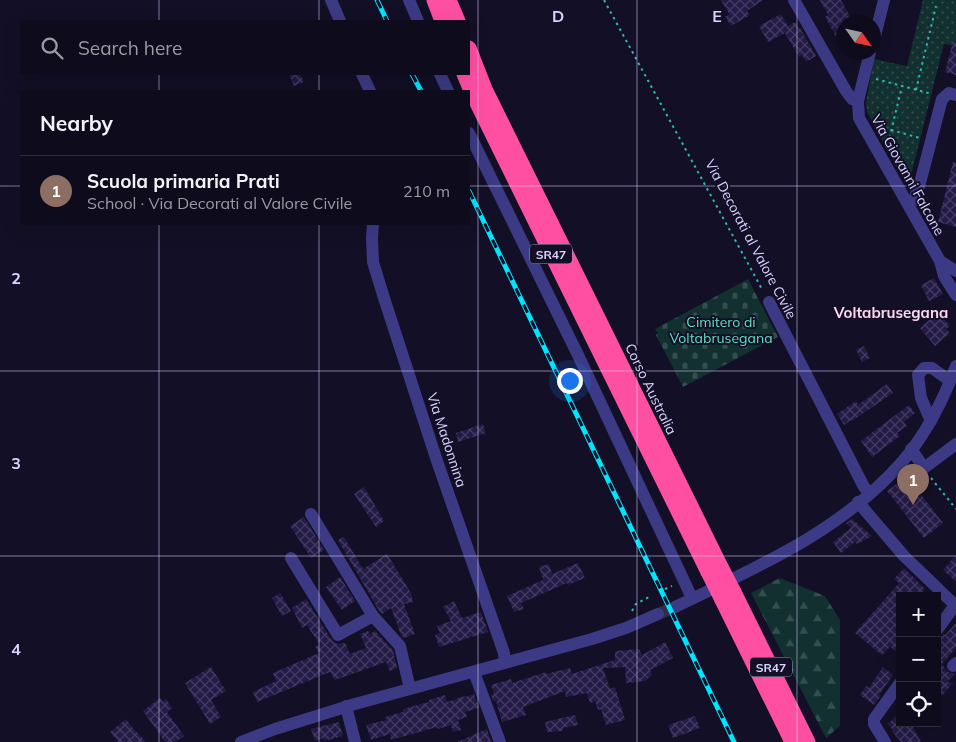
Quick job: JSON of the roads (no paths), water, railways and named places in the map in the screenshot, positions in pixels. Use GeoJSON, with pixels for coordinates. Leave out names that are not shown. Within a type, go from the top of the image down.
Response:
{"type":"FeatureCollection","features":[{"type":"Feature","properties":{"kind":"highway"},"geometry":{"type":"LineString","coordinates":[[434,0],[442,20]]}},
{"type":"Feature","properties":{"kind":"highway"},"geometry":{"type":"LineString","coordinates":[[449,0],[458,20]]}},
{"type":"Feature","properties":{"kind":"highway","name":"Corso Australia"},"geometry":{"type":"LineString","coordinates":[[470,50],[489,97],[714,568]]}},
{"type":"Feature","properties":{"kind":"highway","name":"Corso Australia"},"geometry":{"type":"LineString","coordinates":[[464,75],[494,138],[728,596],[808,742]]}},
{"type":"Feature","properties":{"kind":"highway","name":"Corso Australia"},"geometry":{"type":"LineString","coordinates":[[728,596],[792,742]]}},
{"type":"Feature","properties":{"kind":"street"},"geometry":{"type":"LineString","coordinates":[[331,0],[340,20]]}},
{"type":"Feature","properties":{"kind":"street"},"geometry":{"type":"LineString","coordinates":[[409,0],[418,20]]}},
{"type":"Feature","properties":{"kind":"street"},"geometry":{"type":"LineString","coordinates":[[794,0],[846,91],[852,99],[858,101],[868,60]]}},
{"type":"Feature","properties":{"kind":"street"},"geometry":{"type":"LineString","coordinates":[[880,15],[884,0]]}},
{"type":"Feature","properties":{"kind":"street"},"geometry":{"type":"LineString","coordinates":[[362,75],[370,90]]}},
{"type":"Feature","properties":{"kind":"street"},"geometry":{"type":"LineString","coordinates":[[440,75],[448,90]]}},
{"type":"Feature","properties":{"kind":"street"},"geometry":{"type":"LineString","coordinates":[[907,203],[914,200],[917,193],[942,99],[950,96]]}},
{"type":"Feature","properties":{"kind":"street","name":"Via Giovanni Falcone"},"geometry":{"type":"LineString","coordinates":[[858,101],[859,118],[940,261]]}},
{"type":"Feature","properties":{"kind":"street"},"geometry":{"type":"LineString","coordinates":[[470,135],[578,355],[692,598]]}},
{"type":"Feature","properties":{"kind":"street","name":"Via Madonnina"},"geometry":{"type":"LineString","coordinates":[[373,225],[373,262],[438,461],[504,653],[505,663]]}},
{"type":"Feature","properties":{"kind":"street"},"geometry":{"type":"LineString","coordinates":[[940,261],[956,272]]}},
{"type":"Feature","properties":{"kind":"street"},"geometry":{"type":"LineString","coordinates":[[940,261],[944,276],[956,295]]}},
{"type":"Feature","properties":{"kind":"street","name":"Via Decorati al Valore Civile"},"geometry":{"type":"LineString","coordinates":[[769,302],[864,487],[870,493]]}},
{"type":"Feature","properties":{"kind":"street"},"geometry":{"type":"LineString","coordinates":[[675,607],[792,548],[843,515],[870,493],[902,461],[931,421],[956,366]]}},
{"type":"Feature","properties":{"kind":"street"},"geometry":{"type":"LineString","coordinates":[[931,421],[921,398],[918,375],[924,368],[932,368],[950,381]]}},
{"type":"Feature","properties":{"kind":"street"},"geometry":{"type":"LineString","coordinates":[[911,449],[924,468],[956,444]]}},
{"type":"Feature","properties":{"kind":"street"},"geometry":{"type":"LineString","coordinates":[[858,502],[904,556],[954,601],[941,623]]}},
{"type":"Feature","properties":{"kind":"street"},"geometry":{"type":"LineString","coordinates":[[311,514],[373,616],[400,646],[410,689]]}},
{"type":"Feature","properties":{"kind":"street"},"geometry":{"type":"LineString","coordinates":[[291,558],[338,635],[373,616]]}},
{"type":"Feature","properties":{"kind":"street"},"geometry":{"type":"LineString","coordinates":[[241,742],[275,728],[346,706],[592,639],[626,628],[658,614]]}},
{"type":"Feature","properties":{"kind":"street"},"geometry":{"type":"LineString","coordinates":[[474,672],[500,742]]}},
{"type":"Feature","properties":{"kind":"street"},"geometry":{"type":"LineString","coordinates":[[885,742],[874,724],[874,719],[896,689]]}},
{"type":"Feature","properties":{"kind":"street"},"geometry":{"type":"LineString","coordinates":[[346,706],[356,742]]}},
{"type":"Feature","properties":{"kind":"tunnel"},"geometry":{"type":"LineString","coordinates":[[658,614],[675,607]]}},
{"type":"Feature","properties":{"kind":"railway"},"geometry":{"type":"LineString","coordinates":[[377,0],[387,20]]}},
{"type":"Feature","properties":{"kind":"railway"},"geometry":{"type":"LineString","coordinates":[[413,75],[420,90]]}},
{"type":"Feature","properties":{"kind":"railway"},"geometry":{"type":"LineString","coordinates":[[470,193],[734,742]]}},
{"type":"Feature","properties":{"kind":"place","name":"Scuola primaria Prati"},"geometry":{"type":"Point","coordinates":[913,505]}},
{"type":"Feature","properties":{"kind":"district","name":"Voltabrusegana"},"geometry":{"type":"Point","coordinates":[891,312]}},
{"type":"Feature","properties":{"kind":"park label","name":"Cimitero di Voltabrusegana"},"geometry":{"type":"Point","coordinates":[721,330]}}]}
